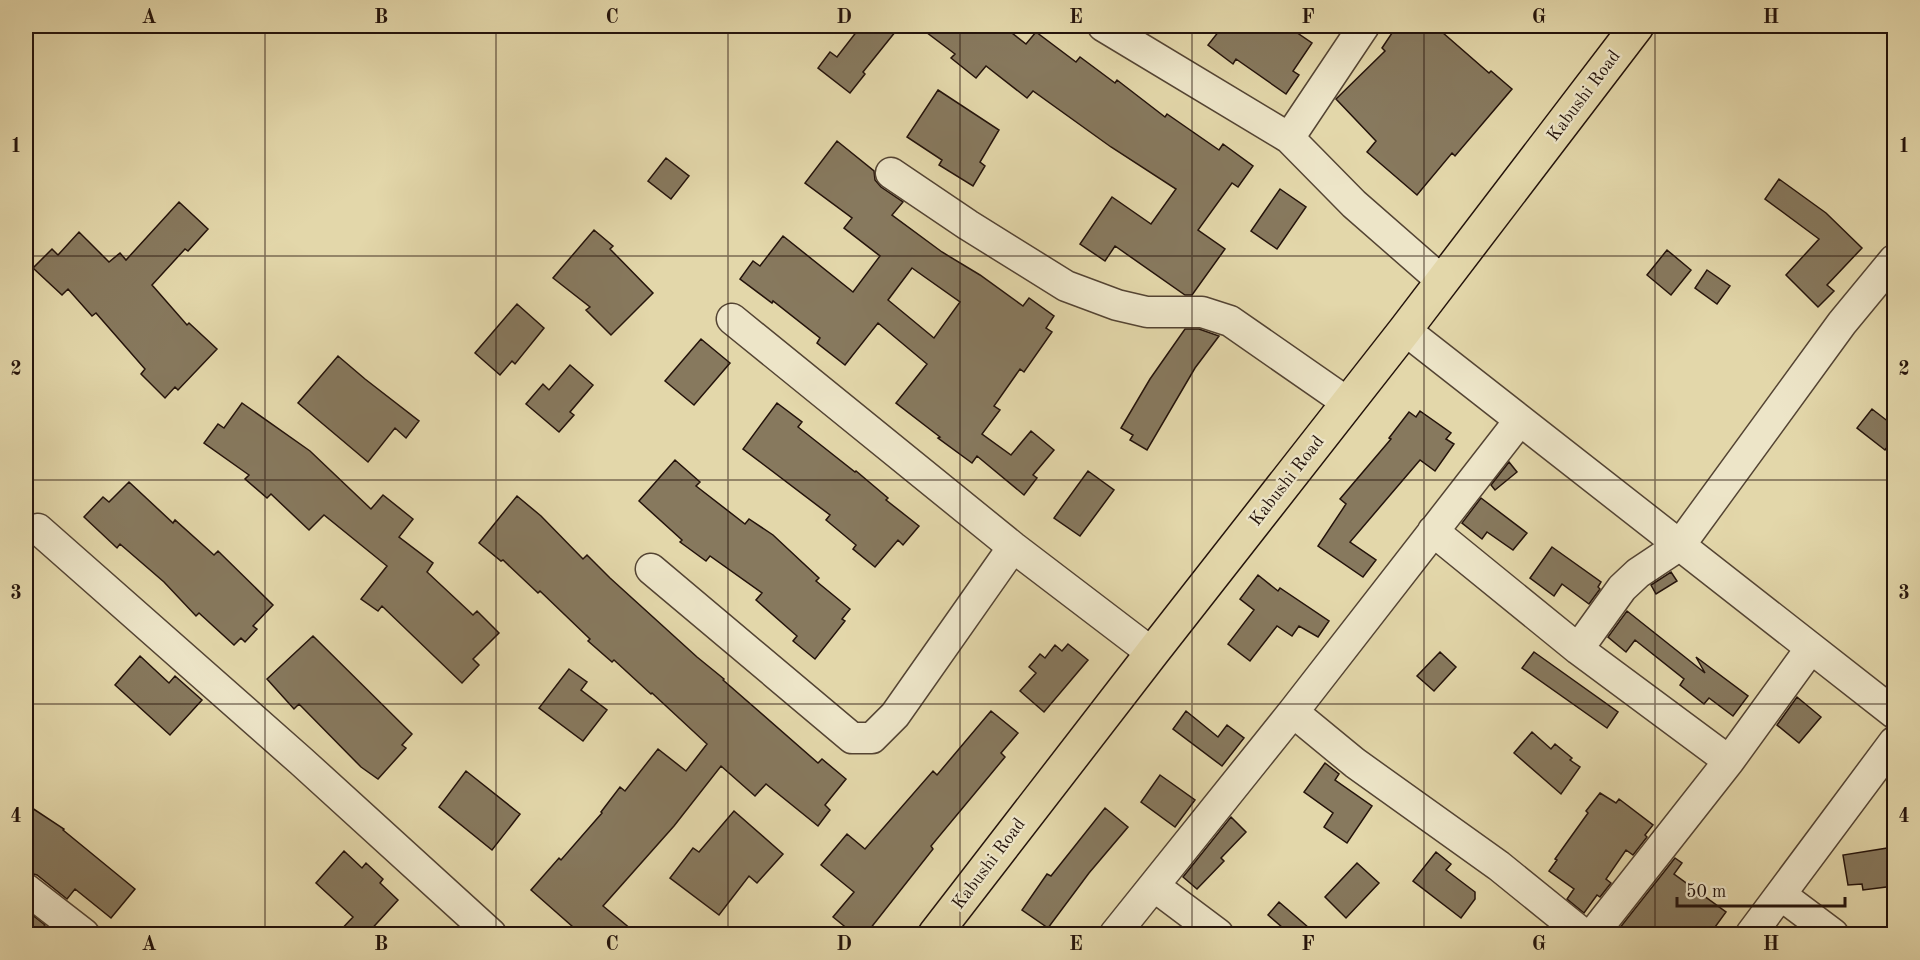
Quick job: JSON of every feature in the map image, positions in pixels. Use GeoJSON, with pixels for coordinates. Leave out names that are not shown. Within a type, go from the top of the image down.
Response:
{"type":"FeatureCollection","features":[{"type":"Feature","properties":{"kind":"main road","name":"Kabushi Road"},"geometry":{"type":"LineString","coordinates":[[935,934],[1405,330],[1637,26]]}},
{"type":"Feature","properties":{"kind":"street"},"geometry":{"type":"LineString","coordinates":[[1103,26],[1288,138],[1354,204],[1442,280]]}},
{"type":"Feature","properties":{"kind":"street"},"geometry":{"type":"LineString","coordinates":[[1288,138],[1364,26]]}},
{"type":"Feature","properties":{"kind":"street"},"geometry":{"type":"LineString","coordinates":[[891,172],[968,225],[1066,285],[1117,305],[1147,312],[1202,312],[1230,321],[1348,403]]}},
{"type":"Feature","properties":{"kind":"street"},"geometry":{"type":"LineString","coordinates":[[1578,649],[1622,588],[1638,573],[1680,545],[1842,323],[1894,260]]}},
{"type":"Feature","properties":{"kind":"street"},"geometry":{"type":"LineString","coordinates":[[732,319],[1013,547],[1152,653]]}},
{"type":"Feature","properties":{"kind":"street"},"geometry":{"type":"LineString","coordinates":[[1405,330],[1894,713]]}},
{"type":"Feature","properties":{"kind":"street"},"geometry":{"type":"LineString","coordinates":[[1115,934],[1293,712],[1520,420]]}},
{"type":"Feature","properties":{"kind":"street"},"geometry":{"type":"LineString","coordinates":[[38,529],[310,769],[491,934]]}},
{"type":"Feature","properties":{"kind":"street"},"geometry":{"type":"LineString","coordinates":[[1432,531],[1578,649],[1730,761]]}},
{"type":"Feature","properties":{"kind":"street"},"geometry":{"type":"LineString","coordinates":[[651,569],[852,738],[872,738],[895,715],[1013,547]]}},
{"type":"Feature","properties":{"kind":"street"},"geometry":{"type":"LineString","coordinates":[[1593,934],[1730,761],[1812,648]]}},
{"type":"Feature","properties":{"kind":"street"},"geometry":{"type":"LineString","coordinates":[[1293,712],[1355,763],[1499,866],[1583,934]]}},
{"type":"Feature","properties":{"kind":"street"},"geometry":{"type":"LineString","coordinates":[[1751,934],[1894,742]]}},
{"type":"Feature","properties":{"kind":"street"},"geometry":{"type":"LineString","coordinates":[[1154,886],[1218,934]]}},
{"type":"Feature","properties":{"kind":"street"},"geometry":{"type":"LineString","coordinates":[[26,889],[84,934]]}},
{"type":"Feature","properties":{"kind":"street"},"geometry":{"type":"LineString","coordinates":[[1781,895],[1833,934]]}},
{"type":"Feature","properties":{"kind":"building"},"geometry":{"type":"Polygon","coordinates":[[[861,26],[900,26],[863,72],[865,74],[850,93],[818,68],[830,52],[837,57],[861,26]]]}},
{"type":"Feature","properties":{"kind":"building"},"geometry":{"type":"Polygon","coordinates":[[[918,26],[1003,26],[1026,44],[1036,32],[1076,62],[1080,57],[1115,83],[1117,80],[1165,117],[1167,114],[1219,150],[1223,144],[1253,166],[1238,187],[1232,183],[1198,230],[1225,249],[1192,295],[1185,295],[1115,246],[1105,261],[1080,244],[1112,197],[1151,224],[1176,189],[1111,147],[1033,91],[1027,98],[986,66],[976,78],[951,58],[955,54],[918,26]]]}},
{"type":"Feature","properties":{"kind":"building"},"geometry":{"type":"Polygon","coordinates":[[[1223,26],[1287,26],[1312,43],[1293,71],[1299,75],[1286,94],[1236,59],[1233,64],[1208,45],[1223,26]]]}},
{"type":"Feature","properties":{"kind":"building"},"geometry":{"type":"Polygon","coordinates":[[[1403,26],[1435,26],[1489,73],[1491,71],[1512,89],[1455,156],[1452,153],[1417,195],[1367,152],[1376,141],[1336,99],[1385,51],[1382,48],[1394,30],[1398,33],[1403,26]]]}},
{"type":"Feature","properties":{"kind":"building"},"geometry":{"type":"Polygon","coordinates":[[[938,90],[999,130],[980,162],[985,166],[973,186],[939,165],[942,160],[907,137],[938,90]]]}},
{"type":"Feature","properties":{"kind":"building"},"geometry":{"type":"Polygon","coordinates":[[[837,141],[874,171],[875,180],[881,187],[903,202],[892,215],[942,252],[980,275],[1023,306],[1029,298],[1054,316],[1046,328],[1052,332],[1024,372],[1020,369],[994,406],[1000,410],[982,434],[1011,455],[1031,431],[1054,450],[1033,475],[1037,478],[1024,495],[977,456],[972,463],[896,403],[927,364],[878,323],[845,365],[817,343],[820,338],[773,301],[772,303],[740,279],[753,261],[760,266],[783,236],[853,292],[880,256],[844,228],[852,218],[805,183],[837,141]],[[912,268],[888,300],[934,338],[960,302],[912,268]]]}},
{"type":"Feature","properties":{"kind":"building"},"geometry":{"type":"Polygon","coordinates":[[[666,158],[689,176],[671,199],[648,181],[666,158]]]}},
{"type":"Feature","properties":{"kind":"building"},"geometry":{"type":"Polygon","coordinates":[[[1779,179],[1826,213],[1862,248],[1827,285],[1834,291],[1818,307],[1786,275],[1819,239],[1765,199],[1779,179]]]}},
{"type":"Feature","properties":{"kind":"building"},"geometry":{"type":"Polygon","coordinates":[[[1280,189],[1306,207],[1277,249],[1251,231],[1280,189]]]}},
{"type":"Feature","properties":{"kind":"building"},"geometry":{"type":"Polygon","coordinates":[[[179,202],[208,229],[188,251],[185,249],[152,285],[187,325],[189,323],[217,349],[178,390],[175,387],[165,398],[141,374],[145,369],[96,313],[92,316],[68,289],[62,295],[33,268],[52,249],[58,255],[79,232],[109,262],[120,253],[126,260],[179,202]]]}},
{"type":"Feature","properties":{"kind":"building"},"geometry":{"type":"Polygon","coordinates":[[[594,230],[613,246],[610,249],[653,293],[611,335],[586,310],[590,307],[553,278],[594,230]]]}},
{"type":"Feature","properties":{"kind":"building"},"geometry":{"type":"Polygon","coordinates":[[[1667,250],[1691,270],[1671,295],[1647,275],[1667,250]]]}},
{"type":"Feature","properties":{"kind":"building"},"geometry":{"type":"Polygon","coordinates":[[[1707,270],[1730,286],[1717,304],[1695,288],[1707,270]]]}},
{"type":"Feature","properties":{"kind":"building"},"geometry":{"type":"Polygon","coordinates":[[[517,304],[544,328],[515,364],[512,361],[500,375],[475,353],[517,304]]]}},
{"type":"Feature","properties":{"kind":"building"},"geometry":{"type":"Polygon","coordinates":[[[1185,329],[1199,329],[1219,336],[1195,368],[1147,450],[1130,440],[1133,435],[1121,428],[1150,379],[1185,329]]]}},
{"type":"Feature","properties":{"kind":"building"},"geometry":{"type":"Polygon","coordinates":[[[701,339],[730,363],[694,405],[665,381],[701,339]]]}},
{"type":"Feature","properties":{"kind":"building"},"geometry":{"type":"Polygon","coordinates":[[[338,356],[419,421],[406,438],[395,428],[368,462],[298,403],[338,356]]]}},
{"type":"Feature","properties":{"kind":"building"},"geometry":{"type":"Polygon","coordinates":[[[570,365],[593,385],[570,412],[574,415],[559,432],[526,404],[543,384],[549,390],[570,365]]]}},
{"type":"Feature","properties":{"kind":"building"},"geometry":{"type":"Polygon","coordinates":[[[242,403],[310,451],[371,509],[383,495],[413,519],[399,537],[433,563],[427,572],[473,615],[477,611],[499,633],[473,659],[479,665],[462,683],[382,606],[378,611],[361,599],[387,566],[324,515],[309,530],[271,494],[267,498],[245,479],[249,475],[204,443],[218,424],[224,428],[242,403]]]}},
{"type":"Feature","properties":{"kind":"building"},"geometry":{"type":"Polygon","coordinates":[[[777,403],[802,422],[798,427],[856,471],[888,498],[886,500],[919,526],[903,545],[898,540],[875,567],[853,549],[856,545],[826,520],[830,515],[743,449],[777,403]]]}},
{"type":"Feature","properties":{"kind":"building"},"geometry":{"type":"Polygon","coordinates":[[[1872,409],[1894,426],[1894,438],[1885,450],[1857,428],[1872,409]]]}},
{"type":"Feature","properties":{"kind":"building"},"geometry":{"type":"Polygon","coordinates":[[[1420,411],[1451,433],[1446,439],[1454,444],[1435,471],[1420,460],[1350,542],[1376,560],[1363,577],[1318,546],[1346,504],[1340,499],[1391,439],[1389,438],[1409,412],[1416,417],[1420,411]]]}},
{"type":"Feature","properties":{"kind":"building"},"geometry":{"type":"Polygon","coordinates":[[[675,460],[700,482],[696,486],[745,524],[749,519],[773,535],[819,578],[816,581],[850,609],[842,619],[845,621],[815,659],[793,641],[797,636],[756,600],[762,593],[710,556],[706,561],[680,542],[682,540],[639,501],[675,460]]]}},
{"type":"Feature","properties":{"kind":"building"},"geometry":{"type":"Polygon","coordinates":[[[1509,462],[1517,472],[1495,490],[1491,485],[1509,462]]]}},
{"type":"Feature","properties":{"kind":"building"},"geometry":{"type":"Polygon","coordinates":[[[1088,471],[1114,490],[1080,536],[1054,518],[1088,471]]]}},
{"type":"Feature","properties":{"kind":"building"},"geometry":{"type":"Polygon","coordinates":[[[129,482],[173,523],[175,520],[214,555],[218,551],[273,605],[253,626],[257,629],[245,642],[241,638],[234,645],[199,613],[196,616],[164,582],[120,544],[117,548],[84,517],[103,497],[109,502],[129,482]]]}},
{"type":"Feature","properties":{"kind":"building"},"geometry":{"type":"Polygon","coordinates":[[[517,496],[541,516],[583,559],[587,555],[697,657],[818,763],[822,759],[846,779],[825,805],[830,810],[818,826],[766,784],[755,796],[721,766],[674,826],[603,906],[637,934],[581,934],[531,890],[602,813],[620,787],[625,791],[658,749],[686,771],[707,744],[614,660],[612,662],[588,641],[590,639],[540,591],[538,593],[503,560],[501,561],[479,543],[517,496]]]}},
{"type":"Feature","properties":{"kind":"building"},"geometry":{"type":"Polygon","coordinates":[[[1481,498],[1527,533],[1513,550],[1487,532],[1482,539],[1462,523],[1481,498]]]}},
{"type":"Feature","properties":{"kind":"building"},"geometry":{"type":"Polygon","coordinates":[[[1552,547],[1601,582],[1598,587],[1600,589],[1589,604],[1562,584],[1554,596],[1530,578],[1552,547]]]}},
{"type":"Feature","properties":{"kind":"building"},"geometry":{"type":"Polygon","coordinates":[[[1671,572],[1677,581],[1656,594],[1651,585],[1671,572]]]}},
{"type":"Feature","properties":{"kind":"building"},"geometry":{"type":"Polygon","coordinates":[[[1258,575],[1278,591],[1280,588],[1329,621],[1318,637],[1299,626],[1292,636],[1277,626],[1250,661],[1228,644],[1254,610],[1240,599],[1258,575]]]}},
{"type":"Feature","properties":{"kind":"building"},"geometry":{"type":"Polygon","coordinates":[[[1627,611],[1705,673],[1696,657],[1748,696],[1733,716],[1709,698],[1704,704],[1680,685],[1684,679],[1635,640],[1626,652],[1608,637],[1627,611]]]}},
{"type":"Feature","properties":{"kind":"building"},"geometry":{"type":"Polygon","coordinates":[[[313,636],[412,734],[402,745],[406,748],[378,779],[361,767],[299,704],[294,709],[267,679],[313,636]]]}},
{"type":"Feature","properties":{"kind":"building"},"geometry":{"type":"Polygon","coordinates":[[[1068,644],[1088,660],[1044,712],[1020,691],[1036,673],[1029,667],[1040,654],[1045,658],[1055,645],[1062,651],[1068,644]]]}},
{"type":"Feature","properties":{"kind":"building"},"geometry":{"type":"Polygon","coordinates":[[[1440,652],[1456,667],[1434,691],[1417,676],[1440,652]]]}},
{"type":"Feature","properties":{"kind":"building"},"geometry":{"type":"Polygon","coordinates":[[[1534,652],[1618,712],[1607,728],[1522,668],[1534,652]]]}},
{"type":"Feature","properties":{"kind":"building"},"geometry":{"type":"Polygon","coordinates":[[[140,656],[169,683],[175,676],[202,700],[170,735],[115,685],[140,656]]]}},
{"type":"Feature","properties":{"kind":"building"},"geometry":{"type":"Polygon","coordinates":[[[569,669],[587,682],[581,690],[607,710],[583,741],[539,708],[569,669]]]}},
{"type":"Feature","properties":{"kind":"building"},"geometry":{"type":"Polygon","coordinates":[[[1797,697],[1821,717],[1799,743],[1777,725],[1797,697]]]}},
{"type":"Feature","properties":{"kind":"building"},"geometry":{"type":"Polygon","coordinates":[[[991,711],[1018,733],[1001,753],[1005,757],[931,846],[933,849],[866,934],[854,934],[833,917],[854,892],[821,865],[847,834],[865,849],[933,771],[937,775],[991,711]]]}},
{"type":"Feature","properties":{"kind":"building"},"geometry":{"type":"Polygon","coordinates":[[[1186,711],[1218,737],[1227,725],[1244,738],[1222,766],[1173,729],[1186,711]]]}},
{"type":"Feature","properties":{"kind":"building"},"geometry":{"type":"Polygon","coordinates":[[[1532,732],[1551,749],[1555,744],[1580,767],[1561,794],[1514,753],[1532,732]]]}},
{"type":"Feature","properties":{"kind":"building"},"geometry":{"type":"Polygon","coordinates":[[[1325,763],[1339,774],[1335,780],[1372,806],[1347,843],[1324,827],[1333,813],[1304,792],[1325,763]]]}},
{"type":"Feature","properties":{"kind":"building"},"geometry":{"type":"Polygon","coordinates":[[[466,771],[520,814],[492,850],[439,807],[466,771]]]}},
{"type":"Feature","properties":{"kind":"building"},"geometry":{"type":"Polygon","coordinates":[[[1160,775],[1195,800],[1175,827],[1141,802],[1160,775]]]}},
{"type":"Feature","properties":{"kind":"building"},"geometry":{"type":"Polygon","coordinates":[[[1600,793],[1616,803],[1619,799],[1653,825],[1633,855],[1626,850],[1606,879],[1611,883],[1600,897],[1597,895],[1584,913],[1567,899],[1574,889],[1549,871],[1588,813],[1586,811],[1600,793]]]}},
{"type":"Feature","properties":{"kind":"building"},"geometry":{"type":"Polygon","coordinates":[[[26,804],[64,829],[135,889],[111,918],[75,889],[67,899],[37,875],[26,872],[26,804]]]}},
{"type":"Feature","properties":{"kind":"building"},"geometry":{"type":"Polygon","coordinates":[[[1105,808],[1128,827],[1089,873],[1048,928],[1022,910],[1047,874],[1051,876],[1105,808]]]}},
{"type":"Feature","properties":{"kind":"building"},"geometry":{"type":"Polygon","coordinates":[[[734,811],[783,854],[757,883],[749,876],[719,915],[670,878],[693,848],[699,852],[734,811]]]}},
{"type":"Feature","properties":{"kind":"building"},"geometry":{"type":"Polygon","coordinates":[[[1231,817],[1246,832],[1221,858],[1224,861],[1197,889],[1183,877],[1231,817]]]}},
{"type":"Feature","properties":{"kind":"building"},"geometry":{"type":"Polygon","coordinates":[[[1894,847],[1894,886],[1863,890],[1862,884],[1848,885],[1843,855],[1894,847]]]}},
{"type":"Feature","properties":{"kind":"building"},"geometry":{"type":"Polygon","coordinates":[[[344,851],[362,868],[366,863],[383,879],[380,883],[398,900],[367,934],[337,934],[353,917],[316,883],[344,851]]]}},
{"type":"Feature","properties":{"kind":"building"},"geometry":{"type":"Polygon","coordinates":[[[1436,852],[1451,864],[1446,870],[1475,892],[1475,899],[1461,918],[1413,881],[1436,852]]]}},
{"type":"Feature","properties":{"kind":"building"},"geometry":{"type":"Polygon","coordinates":[[[1675,858],[1682,863],[1674,874],[1726,912],[1710,934],[1615,934],[1675,858]]]}},
{"type":"Feature","properties":{"kind":"building"},"geometry":{"type":"Polygon","coordinates":[[[1357,863],[1379,883],[1346,918],[1325,897],[1357,863]]]}},
{"type":"Feature","properties":{"kind":"building"},"geometry":{"type":"Polygon","coordinates":[[[1279,902],[1316,934],[1290,934],[1268,915],[1279,902]]]}},
{"type":"Feature","properties":{"kind":"building"},"geometry":{"type":"Polygon","coordinates":[[[26,910],[45,925],[37,934],[26,927],[26,910]]]}},
{"type":"Feature","properties":{"kind":"waterway"},"geometry":{"type":"LineString","coordinates":[[519,26],[548,30],[586,26]]}}]}
